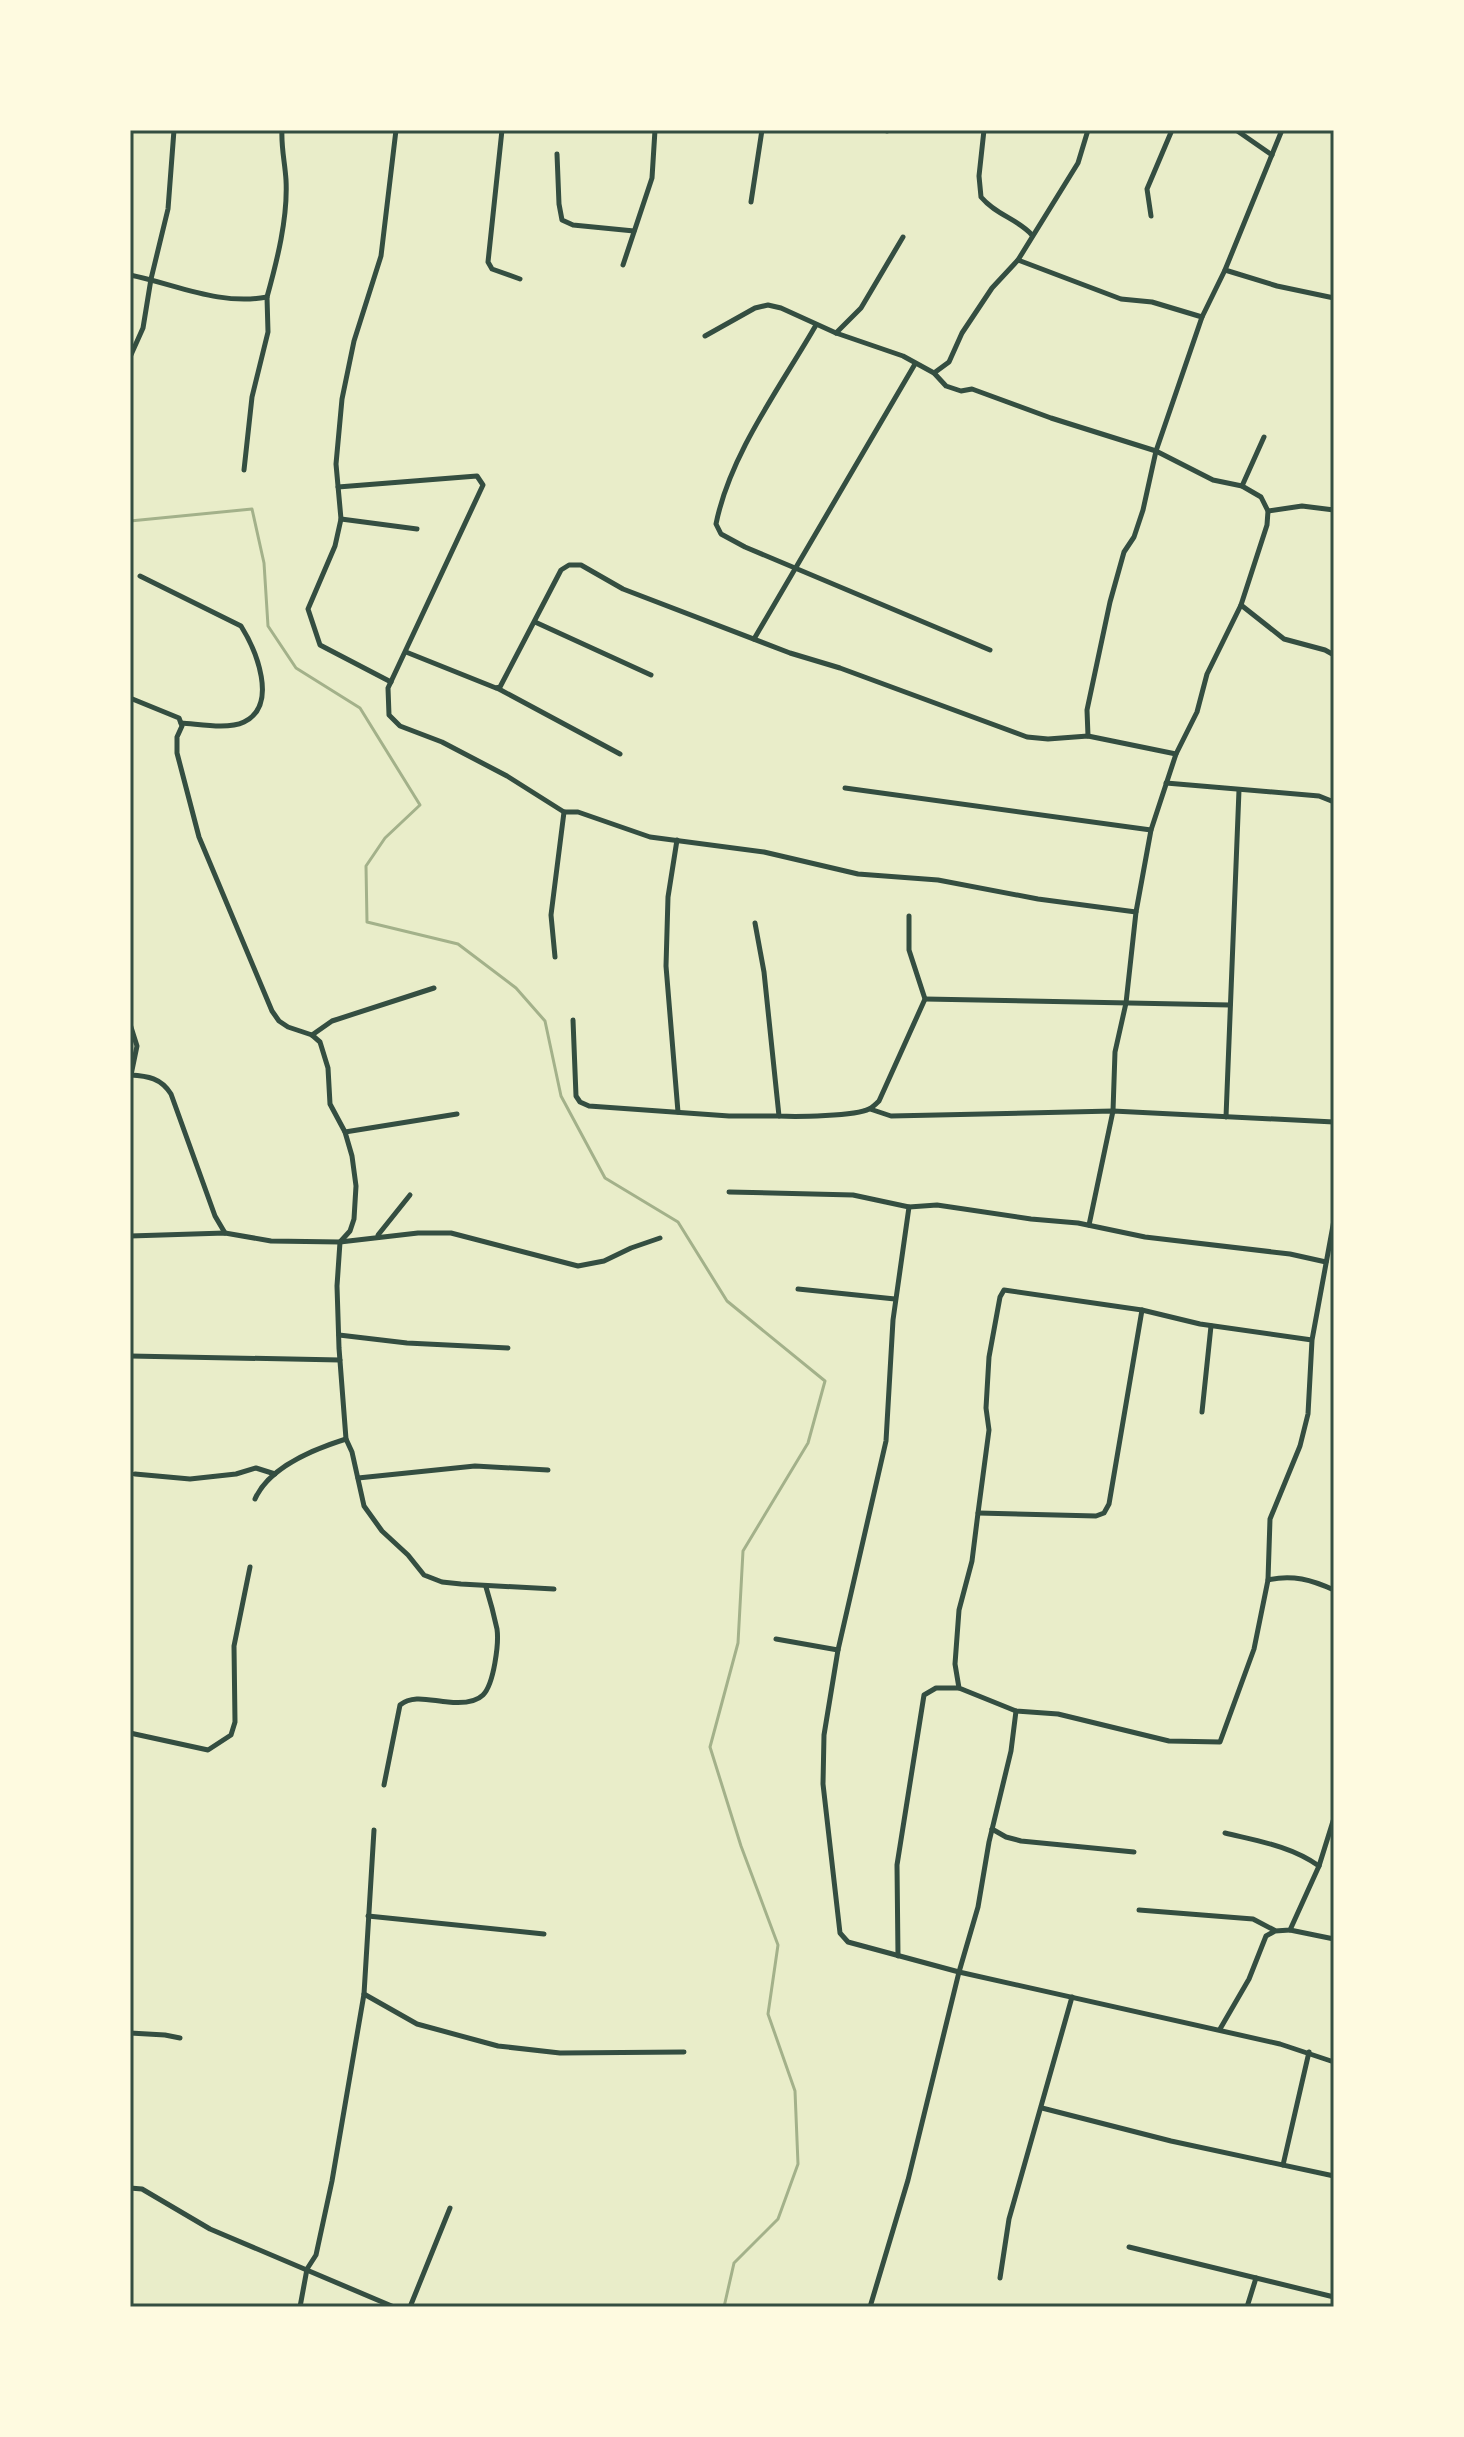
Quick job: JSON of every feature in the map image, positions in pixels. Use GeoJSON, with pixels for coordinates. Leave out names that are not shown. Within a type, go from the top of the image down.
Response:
{"type":"FeatureCollection","features":[{"type":"Feature","properties":{"kind":"street"},"geometry":{"type":"LineString","coordinates":[[130,357],[143,328],[168,209],[174,130]]}},
{"type":"Feature","properties":{"kind":"street"},"geometry":{"type":"LineString","coordinates":[[244,470],[252,397],[268,332],[267,297],[279,253],[285,192],[282,130]]}},
{"type":"Feature","properties":{"kind":"street"},"geometry":{"type":"LineString","coordinates":[[391,682],[320,645],[308,609],[335,546],[341,519],[336,464],[342,399],[354,341],[381,256],[396,130]]}},
{"type":"Feature","properties":{"kind":"street"},"geometry":{"type":"LineString","coordinates":[[502,130],[488,262],[492,269],[520,279]]}},
{"type":"Feature","properties":{"kind":"street"},"geometry":{"type":"LineString","coordinates":[[623,265],[652,178],[655,130]]}},
{"type":"Feature","properties":{"kind":"street"},"geometry":{"type":"LineString","coordinates":[[751,202],[762,130]]}},
{"type":"Feature","properties":{"kind":"street"},"geometry":{"type":"LineString","coordinates":[[984,130],[979,176],[981,197],[996,211],[1024,225],[1032,235]]}},
{"type":"Feature","properties":{"kind":"street"},"geometry":{"type":"LineString","coordinates":[[934,373],[949,362],[962,333],[992,288],[1018,260],[1078,163],[1088,130]]}},
{"type":"Feature","properties":{"kind":"street"},"geometry":{"type":"LineString","coordinates":[[1151,216],[1147,189],[1173,130]]}},
{"type":"Feature","properties":{"kind":"street"},"geometry":{"type":"LineString","coordinates":[[1236,130],[1272,155]]}},
{"type":"Feature","properties":{"kind":"street"},"geometry":{"type":"LineString","coordinates":[[1088,736],[1087,710],[1110,602],[1124,552],[1134,537],[1143,510],[1156,451],[1202,317],[1225,270],[1282,130]]}},
{"type":"Feature","properties":{"kind":"street"},"geometry":{"type":"LineString","coordinates":[[557,154],[562,220],[573,225],[634,231]]}},
{"type":"Feature","properties":{"kind":"street"},"geometry":{"type":"LineString","coordinates":[[836,333],[861,308],[903,237]]}},
{"type":"Feature","properties":{"kind":"street"},"geometry":{"type":"LineString","coordinates":[[1018,260],[1121,299],[1152,302],[1202,317]]}},
{"type":"Feature","properties":{"kind":"street"},"geometry":{"type":"LineString","coordinates":[[1225,270],[1277,286],[1334,298]]}},
{"type":"Feature","properties":{"kind":"street"},"geometry":{"type":"LineString","coordinates":[[130,275],[151,279],[168,287],[219,296],[252,300],[267,297]]}},
{"type":"Feature","properties":{"kind":"street"},"geometry":{"type":"LineString","coordinates":[[705,336],[755,308],[768,305],[781,308],[836,333],[903,356],[934,373],[946,386],[961,391],[972,389],[1156,451],[1213,480],[1242,486],[1261,497],[1268,511],[1267,525],[1241,605],[1207,674],[1197,712],[1176,754],[1151,830],[1136,912],[1126,1003],[1115,1052],[1113,1111],[1089,1225]]}},
{"type":"Feature","properties":{"kind":"street"},"geometry":{"type":"LineString","coordinates":[[816,325],[725,490],[716,524],[721,534],[745,547],[990,650]]}},
{"type":"Feature","properties":{"kind":"street"},"geometry":{"type":"LineString","coordinates":[[754,639],[915,364]]}},
{"type":"Feature","properties":{"kind":"street"},"geometry":{"type":"LineString","coordinates":[[1242,486],[1264,437]]}},
{"type":"Feature","properties":{"kind":"street"},"geometry":{"type":"LineString","coordinates":[[338,487],[477,476],[481,480],[483,485],[388,688],[387,707],[394,721],[507,776],[564,812],[578,812],[650,837],[764,852],[858,874],[938,880],[1038,899],[1136,912]]}},
{"type":"Feature","properties":{"kind":"street"},"geometry":{"type":"LineString","coordinates":[[1268,511],[1302,506],[1334,510]]}},
{"type":"Feature","properties":{"kind":"street"},"geometry":{"type":"LineString","coordinates":[[341,519],[417,529]]}},
{"type":"Feature","properties":{"kind":"street"},"geometry":{"type":"LineString","coordinates":[[496,688],[504,683],[561,570],[576,564],[623,589],[1027,737],[1088,736],[1176,754]]}},
{"type":"Feature","properties":{"kind":"street"},"geometry":{"type":"LineString","coordinates":[[140,576],[241,626],[264,683],[256,713],[242,723],[181,723]]}},
{"type":"Feature","properties":{"kind":"street"},"geometry":{"type":"LineString","coordinates":[[1241,605],[1284,639],[1334,655]]}},
{"type":"Feature","properties":{"kind":"street"},"geometry":{"type":"LineString","coordinates":[[535,622],[651,675]]}},
{"type":"Feature","properties":{"kind":"street"},"geometry":{"type":"LineString","coordinates":[[406,652],[496,688],[620,754]]}},
{"type":"Feature","properties":{"kind":"street"},"geometry":{"type":"LineString","coordinates":[[130,698],[179,718],[177,753],[193,821],[244,946],[279,1021],[312,1035],[320,1042],[328,1068],[330,1104],[345,1132],[356,1186],[354,1219],[350,1231],[340,1242],[337,1286],[346,1439],[368,1515],[424,1575],[442,1582],[486,1587],[554,1589]]}},
{"type":"Feature","properties":{"kind":"street"},"geometry":{"type":"LineString","coordinates":[[1166,783],[1319,796],[1334,802]]}},
{"type":"Feature","properties":{"kind":"street"},"geometry":{"type":"LineString","coordinates":[[845,788],[1151,830]]}},
{"type":"Feature","properties":{"kind":"street"},"geometry":{"type":"LineString","coordinates":[[1226,1117],[1239,790]]}},
{"type":"Feature","properties":{"kind":"street"},"geometry":{"type":"LineString","coordinates":[[555,957],[551,915],[564,812]]}},
{"type":"Feature","properties":{"kind":"street"},"geometry":{"type":"LineString","coordinates":[[677,840],[668,897],[666,966],[678,1112]]}},
{"type":"Feature","properties":{"kind":"street"},"geometry":{"type":"LineString","coordinates":[[573,1020],[576,1096],[589,1106],[779,1116],[870,1109],[879,1101],[925,999],[909,950],[909,916]]}},
{"type":"Feature","properties":{"kind":"street"},"geometry":{"type":"LineString","coordinates":[[755,923],[764,972],[779,1116]]}},
{"type":"Feature","properties":{"kind":"street"},"geometry":{"type":"LineString","coordinates":[[312,1035],[332,1021],[434,988]]}},
{"type":"Feature","properties":{"kind":"street"},"geometry":{"type":"LineString","coordinates":[[925,999],[1230,1005]]}},
{"type":"Feature","properties":{"kind":"street"},"geometry":{"type":"LineString","coordinates":[[130,1024],[137,1046],[131,1075],[155,1078],[165,1084],[171,1094],[215,1216],[225,1233]]}},
{"type":"Feature","properties":{"kind":"street"},"geometry":{"type":"LineString","coordinates":[[870,1109],[891,1116],[1113,1111],[1334,1122]]}},
{"type":"Feature","properties":{"kind":"street"},"geometry":{"type":"LineString","coordinates":[[345,1132],[457,1114]]}},
{"type":"Feature","properties":{"kind":"street"},"geometry":{"type":"LineString","coordinates":[[729,1192],[853,1195],[909,1207],[937,1205],[1089,1225],[1145,1237],[1290,1254],[1326,1262]]}},
{"type":"Feature","properties":{"kind":"street"},"geometry":{"type":"LineString","coordinates":[[377,1236],[410,1195]]}},
{"type":"Feature","properties":{"kind":"street"},"geometry":{"type":"LineString","coordinates":[[909,1207],[895,1299],[886,1441],[838,1650],[824,1735],[823,1784],[840,1933],[848,1942],[959,1972],[1220,2029],[1309,2052],[1334,2062]]}},
{"type":"Feature","properties":{"kind":"street"},"geometry":{"type":"LineString","coordinates":[[898,1956],[897,1865],[924,1695],[936,1688],[959,1688],[1016,1711],[1058,1714],[1169,1741],[1220,1742],[1254,1649],[1268,1580],[1270,1519],[1295,1461],[1308,1414],[1312,1340],[1334,1220]]}},
{"type":"Feature","properties":{"kind":"street"},"geometry":{"type":"LineString","coordinates":[[130,1236],[225,1233],[271,1241],[340,1242],[377,1236],[451,1233],[578,1266],[604,1261],[660,1238]]}},
{"type":"Feature","properties":{"kind":"street"},"geometry":{"type":"LineString","coordinates":[[798,1289],[895,1299]]}},
{"type":"Feature","properties":{"kind":"street"},"geometry":{"type":"LineString","coordinates":[[959,1688],[955,1664],[959,1610],[972,1561],[989,1430],[986,1408],[989,1357],[1004,1290],[1312,1340]]}},
{"type":"Feature","properties":{"kind":"street"},"geometry":{"type":"LineString","coordinates":[[978,1513],[1096,1516],[1104,1513],[1109,1504],[1142,1310]]}},
{"type":"Feature","properties":{"kind":"street"},"geometry":{"type":"LineString","coordinates":[[1202,1412],[1211,1325]]}},
{"type":"Feature","properties":{"kind":"street"},"geometry":{"type":"LineString","coordinates":[[339,1335],[407,1343],[508,1348]]}},
{"type":"Feature","properties":{"kind":"street"},"geometry":{"type":"LineString","coordinates":[[130,1356],[340,1360]]}},
{"type":"Feature","properties":{"kind":"street"},"geometry":{"type":"LineString","coordinates":[[255,1499],[261,1485],[275,1474],[314,1451],[346,1439]]}},
{"type":"Feature","properties":{"kind":"street"},"geometry":{"type":"LineString","coordinates":[[358,1478],[475,1466],[548,1470]]}},
{"type":"Feature","properties":{"kind":"street"},"geometry":{"type":"LineString","coordinates":[[135,1474],[190,1479],[236,1474],[256,1468],[275,1474]]}},
{"type":"Feature","properties":{"kind":"street"},"geometry":{"type":"LineString","coordinates":[[130,1733],[208,1750],[231,1735],[235,1722],[234,1646],[250,1567]]}},
{"type":"Feature","properties":{"kind":"street"},"geometry":{"type":"LineString","coordinates":[[1268,1580],[1286,1576],[1334,1590]]}},
{"type":"Feature","properties":{"kind":"street"},"geometry":{"type":"LineString","coordinates":[[384,1785],[400,1705],[406,1700],[420,1699],[452,1703],[470,1701],[483,1695],[491,1679],[497,1645],[497,1630],[486,1587]]}},
{"type":"Feature","properties":{"kind":"street"},"geometry":{"type":"LineString","coordinates":[[776,1639],[838,1650]]}},
{"type":"Feature","properties":{"kind":"street"},"geometry":{"type":"LineString","coordinates":[[870,2307],[908,2180],[978,1907],[992,1829],[1011,1751],[1016,1711]]}},
{"type":"Feature","properties":{"kind":"street"},"geometry":{"type":"LineString","coordinates":[[1290,1930],[1319,1866],[1334,1818]]}},
{"type":"Feature","properties":{"kind":"street"},"geometry":{"type":"LineString","coordinates":[[992,1829],[1021,1841],[1134,1852]]}},
{"type":"Feature","properties":{"kind":"street"},"geometry":{"type":"LineString","coordinates":[[300,2307],[307,2269],[316,2255],[332,2181],[364,1994],[374,1830]]}},
{"type":"Feature","properties":{"kind":"street"},"geometry":{"type":"LineString","coordinates":[[1225,1833],[1288,1848],[1319,1866]]}},
{"type":"Feature","properties":{"kind":"street"},"geometry":{"type":"LineString","coordinates":[[1139,1910],[1253,1919],[1275,1931]]}},
{"type":"Feature","properties":{"kind":"street"},"geometry":{"type":"LineString","coordinates":[[368,1916],[544,1934]]}},
{"type":"Feature","properties":{"kind":"street"},"geometry":{"type":"LineString","coordinates":[[1220,2029],[1249,1979],[1266,1936],[1275,1931],[1290,1930],[1334,1939]]}},
{"type":"Feature","properties":{"kind":"street"},"geometry":{"type":"LineString","coordinates":[[364,1994],[417,2024],[498,2046],[560,2053],[684,2052]]}},
{"type":"Feature","properties":{"kind":"street"},"geometry":{"type":"LineString","coordinates":[[1000,2278],[1009,2219],[1072,1997]]}},
{"type":"Feature","properties":{"kind":"street"},"geometry":{"type":"LineString","coordinates":[[130,2033],[180,2038]]}},
{"type":"Feature","properties":{"kind":"street"},"geometry":{"type":"LineString","coordinates":[[1283,2165],[1309,2052]]}},
{"type":"Feature","properties":{"kind":"street"},"geometry":{"type":"LineString","coordinates":[[1042,2108],[1171,2141],[1334,2176]]}},
{"type":"Feature","properties":{"kind":"street"},"geometry":{"type":"LineString","coordinates":[[130,2188],[142,2189],[210,2229],[394,2307]]}},
{"type":"Feature","properties":{"kind":"street"},"geometry":{"type":"LineString","coordinates":[[410,2307],[450,2208]]}},
{"type":"Feature","properties":{"kind":"street"},"geometry":{"type":"LineString","coordinates":[[1129,2247],[1334,2297]]}},
{"type":"Feature","properties":{"kind":"street"},"geometry":{"type":"LineString","coordinates":[[1247,2307],[1256,2278]]}},
{"type":"Feature","properties":{"kind":"waterway"},"geometry":{"type":"LineString","coordinates":[[130,521],[252,509],[264,563],[268,626],[296,668],[360,708],[420,805],[385,838],[366,866],[367,922],[458,944],[516,988],[545,1021],[561,1096],[605,1178],[678,1222],[727,1301],[825,1381],[808,1443],[743,1551],[738,1643],[710,1747],[741,1846],[778,1945],[768,2014],[795,2091],[798,2164],[778,2219],[734,2263],[724,2307]]}}]}
